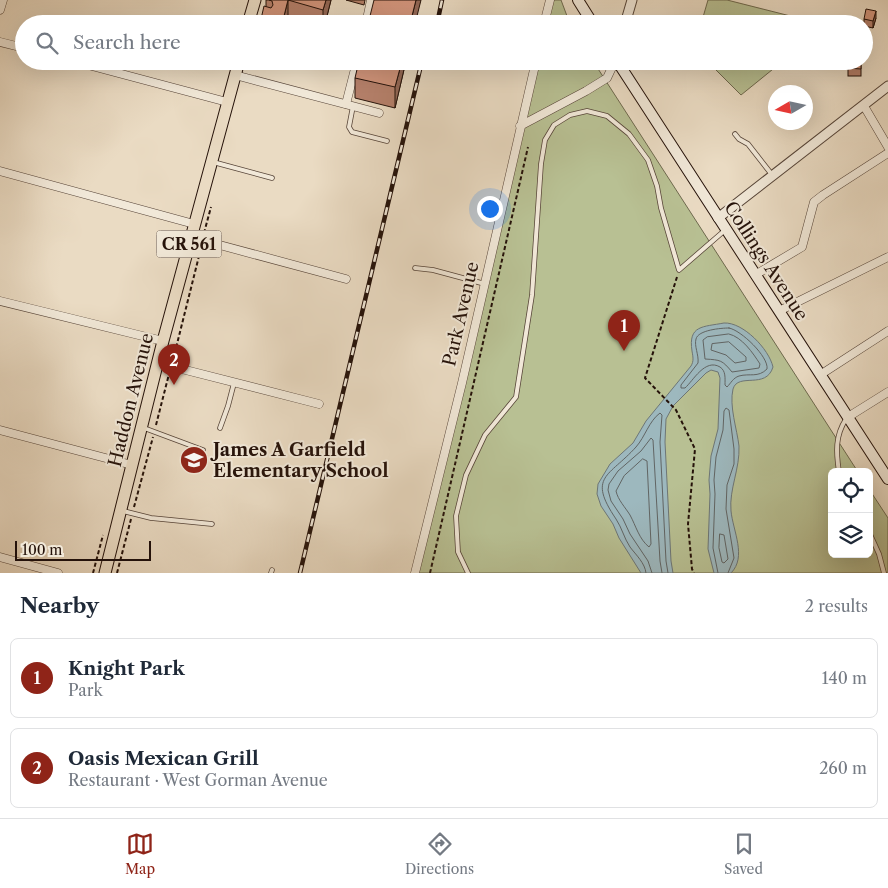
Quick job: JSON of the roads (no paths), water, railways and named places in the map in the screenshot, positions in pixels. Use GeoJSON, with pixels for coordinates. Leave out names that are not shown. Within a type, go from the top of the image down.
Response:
{"type":"FeatureCollection","features":[{"type":"Feature","properties":{"kind":"main road"},"geometry":{"type":"LineString","coordinates":[[251,15],[255,0]]}},
{"type":"Feature","properties":{"kind":"main road"},"geometry":{"type":"LineString","coordinates":[[578,0],[587,15]]}},
{"type":"Feature","properties":{"kind":"main road","name":"Haddon Avenue"},"geometry":{"type":"LineString","coordinates":[[105,573],[190,237],[236,70]]}},
{"type":"Feature","properties":{"kind":"main road","name":"Collings Avenue"},"geometry":{"type":"LineString","coordinates":[[622,70],[888,479]]}},
{"type":"Feature","properties":{"kind":"street"},"geometry":{"type":"LineString","coordinates":[[0,10],[3,0]]}},
{"type":"Feature","properties":{"kind":"street"},"geometry":{"type":"LineString","coordinates":[[368,15],[371,0]]}},
{"type":"Feature","properties":{"kind":"street"},"geometry":{"type":"LineString","coordinates":[[546,15],[550,0]]}},
{"type":"Feature","properties":{"kind":"street"},"geometry":{"type":"LineString","coordinates":[[628,15],[632,0]]}},
{"type":"Feature","properties":{"kind":"street"},"geometry":{"type":"LineString","coordinates":[[0,42],[15,46]]}},
{"type":"Feature","properties":{"kind":"street"},"geometry":{"type":"LineString","coordinates":[[107,70],[227,102]]}},
{"type":"Feature","properties":{"kind":"street"},"geometry":{"type":"LineString","coordinates":[[350,105],[356,70]]}},
{"type":"Feature","properties":{"kind":"street","name":"Park Avenue"},"geometry":{"type":"LineString","coordinates":[[415,573],[462,384],[534,70]]}},
{"type":"Feature","properties":{"kind":"street"},"geometry":{"type":"LineString","coordinates":[[520,126],[586,91],[607,78],[611,70]]}},
{"type":"Feature","properties":{"kind":"street"},"geometry":{"type":"LineString","coordinates":[[235,75],[379,113]]}},
{"type":"Feature","properties":{"kind":"street"},"geometry":{"type":"LineString","coordinates":[[718,218],[888,86]]}},
{"type":"Feature","properties":{"kind":"street"},"geometry":{"type":"LineString","coordinates":[[864,106],[888,147]]}},
{"type":"Feature","properties":{"kind":"street"},"geometry":{"type":"LineString","coordinates":[[756,275],[802,247],[814,202],[888,153]]}},
{"type":"Feature","properties":{"kind":"street"},"geometry":{"type":"LineString","coordinates":[[0,171],[194,224]]}},
{"type":"Feature","properties":{"kind":"street"},"geometry":{"type":"LineString","coordinates":[[190,237],[346,279]]}},
{"type":"Feature","properties":{"kind":"street"},"geometry":{"type":"LineString","coordinates":[[779,311],[888,257]]}},
{"type":"Feature","properties":{"kind":"street"},"geometry":{"type":"LineString","coordinates":[[0,301],[163,341]]}},
{"type":"Feature","properties":{"kind":"street"},"geometry":{"type":"LineString","coordinates":[[820,375],[888,331]]}},
{"type":"Feature","properties":{"kind":"street"},"geometry":{"type":"LineString","coordinates":[[158,363],[319,404]]}},
{"type":"Feature","properties":{"kind":"street"},"geometry":{"type":"LineString","coordinates":[[848,417],[888,392]]}},
{"type":"Feature","properties":{"kind":"street"},"geometry":{"type":"LineString","coordinates":[[0,430],[132,466]]}},
{"type":"Feature","properties":{"kind":"street"},"geometry":{"type":"LineString","coordinates":[[0,557],[58,573]]}},
{"type":"Feature","properties":{"kind":"lane"},"geometry":{"type":"LineString","coordinates":[[350,105],[349,127],[352,132],[387,141]]}},
{"type":"Feature","properties":{"kind":"lane"},"geometry":{"type":"LineString","coordinates":[[468,573],[458,552],[456,516],[466,475],[485,435],[516,397],[532,295],[541,164],[545,140],[554,125],[570,114],[587,111],[607,116],[629,134],[648,160],[657,186],[661,208],[679,270],[726,229]]}},
{"type":"Feature","properties":{"kind":"lane"},"geometry":{"type":"LineString","coordinates":[[735,134],[739,139],[748,144],[773,176]]}},
{"type":"Feature","properties":{"kind":"lane"},"geometry":{"type":"LineString","coordinates":[[211,161],[272,178]]}},
{"type":"Feature","properties":{"kind":"lane"},"geometry":{"type":"LineString","coordinates":[[415,268],[433,270],[485,284]]}},
{"type":"Feature","properties":{"kind":"lane"},"geometry":{"type":"LineString","coordinates":[[220,428],[234,382]]}},
{"type":"Feature","properties":{"kind":"lane"},"geometry":{"type":"LineString","coordinates":[[838,468],[836,453],[838,434],[848,417]]}},
{"type":"Feature","properties":{"kind":"lane"},"geometry":{"type":"LineString","coordinates":[[142,428],[203,450]]}},
{"type":"Feature","properties":{"kind":"lane"},"geometry":{"type":"LineString","coordinates":[[121,510],[151,518],[212,524]]}},
{"type":"Feature","properties":{"kind":"lane"},"geometry":{"type":"LineString","coordinates":[[873,541],[884,573]]}},
{"type":"Feature","properties":{"kind":"water"},"geometry":{"type":"Polygon","coordinates":[[[724,323],[739,327],[754,338],[766,352],[773,367],[764,378],[740,382],[733,389],[733,410],[739,446],[731,503],[732,519],[739,552],[736,567],[731,573],[714,573],[708,549],[709,480],[711,456],[718,429],[720,378],[718,372],[711,370],[673,406],[666,419],[665,442],[673,573],[641,573],[601,506],[597,494],[598,484],[610,464],[633,443],[646,421],[691,366],[693,359],[691,342],[695,332],[704,327],[724,323]]]}},
{"type":"Feature","properties":{"kind":"railway"},"geometry":{"type":"LineString","coordinates":[[439,15],[442,0]]}},
{"type":"Feature","properties":{"kind":"railway"},"geometry":{"type":"LineString","coordinates":[[300,573],[420,70]]}},
{"type":"Feature","properties":{"kind":"place","name":"Knight Park"},"geometry":{"type":"Point","coordinates":[624,351]}},
{"type":"Feature","properties":{"kind":"place","name":"Oasis Mexican Grill"},"geometry":{"type":"Point","coordinates":[174,385]}},
{"type":"Feature","properties":{"kind":"place","name":"James A Garfield Elementary School"},"geometry":{"type":"Point","coordinates":[194,460]}}]}
